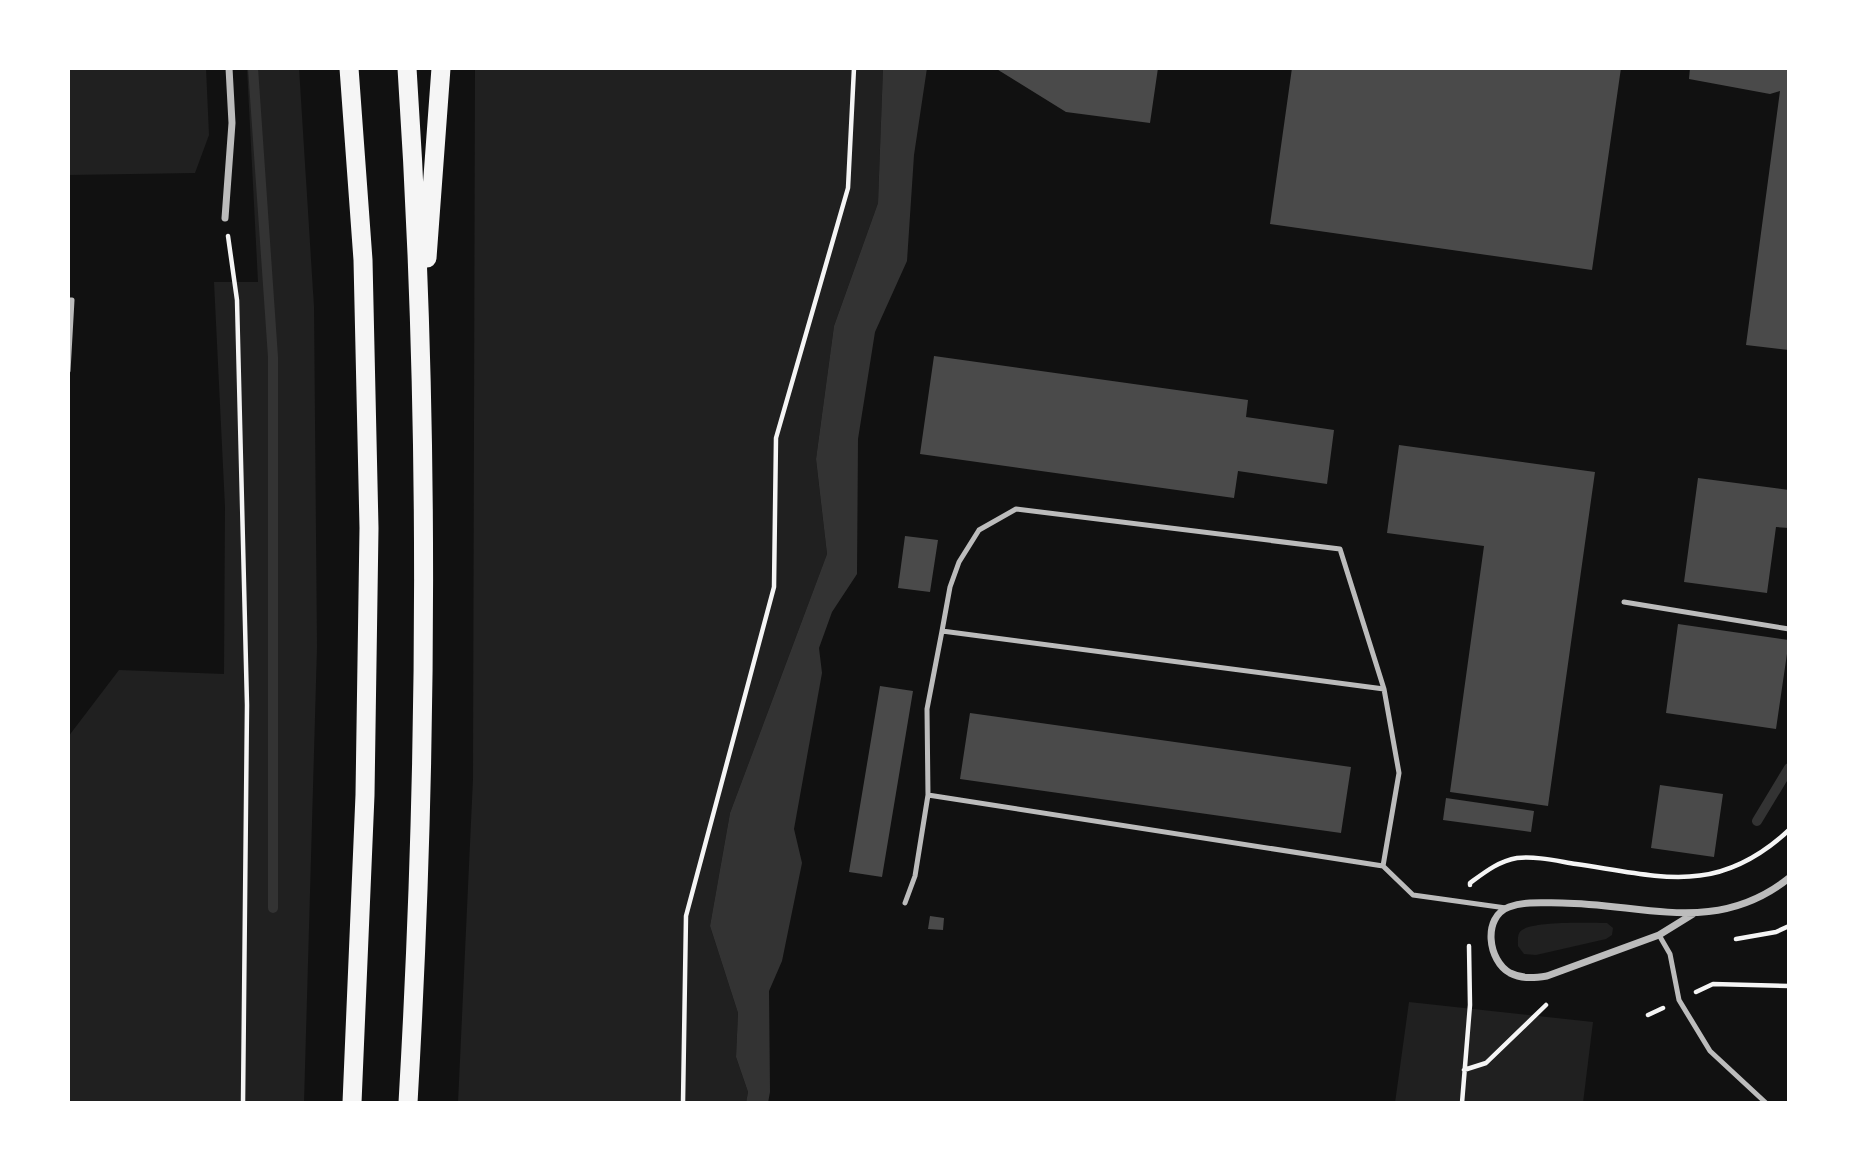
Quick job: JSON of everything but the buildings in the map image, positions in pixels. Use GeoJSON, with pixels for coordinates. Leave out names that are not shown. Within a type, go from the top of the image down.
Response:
{"type":"FeatureCollection","features":[{"type":"Feature","properties":{"kind":"highway"},"geometry":{"type":"LineString","coordinates":[[349,68],[363,260],[369,528],[365,794],[352,1103]]}},
{"type":"Feature","properties":{"kind":"highway"},"geometry":{"type":"LineString","coordinates":[[407,68],[421,347],[424,526],[421,798],[408,1103]]}},
{"type":"Feature","properties":{"kind":"highway"},"geometry":{"type":"LineString","coordinates":[[421,347],[441,68]]}},
{"type":"Feature","properties":{"kind":"street"},"geometry":{"type":"LineString","coordinates":[[225,218],[232,123],[229,68]]}},
{"type":"Feature","properties":{"kind":"street"},"geometry":{"type":"LineString","coordinates":[[1693,914],[1659,934],[1547,976],[1528,978],[1511,973],[1499,964],[1491,948],[1490,936],[1496,919],[1506,908],[1526,903],[1569,903],[1693,914],[1728,910],[1772,892],[1789,878]]}},
{"type":"Feature","properties":{"kind":"lane"},"geometry":{"type":"LineString","coordinates":[[68,300],[72,300],[68,371]]}},
{"type":"Feature","properties":{"kind":"lane"},"geometry":{"type":"LineString","coordinates":[[905,903],[915,876],[928,794],[927,709],[950,587],[959,562],[979,530],[1016,509],[1340,549],[1384,689],[1399,773],[1382,866]]}},
{"type":"Feature","properties":{"kind":"lane"},"geometry":{"type":"LineString","coordinates":[[1624,602],[1789,629]]}},
{"type":"Feature","properties":{"kind":"lane"},"geometry":{"type":"LineString","coordinates":[[942,631],[1384,689]]}},
{"type":"Feature","properties":{"kind":"lane"},"geometry":{"type":"LineString","coordinates":[[928,794],[1382,866],[1413,895],[1506,908]]}},
{"type":"Feature","properties":{"kind":"lane"},"geometry":{"type":"LineString","coordinates":[[1659,934],[1670,954],[1679,1000],[1710,1051],[1766,1103]]}},
{"type":"Feature","properties":{"kind":"path"},"geometry":{"type":"LineString","coordinates":[[683,1103],[686,916],[774,587],[776,438],[848,188],[855,68]]}},
{"type":"Feature","properties":{"kind":"path"},"geometry":{"type":"LineString","coordinates":[[225,218],[237,300],[247,705],[243,1103]]}},
{"type":"Feature","properties":{"kind":"path"},"geometry":{"type":"LineString","coordinates":[[1462,1103],[1470,1005],[1470,883],[1493,866],[1516,859],[1536,858],[1653,876],[1692,878],[1729,870],[1768,850],[1789,830]]}},
{"type":"Feature","properties":{"kind":"path"},"geometry":{"type":"LineString","coordinates":[[1736,939],[1776,932],[1789,926]]}},
{"type":"Feature","properties":{"kind":"path"},"geometry":{"type":"LineString","coordinates":[[1648,1015],[1713,984],[1789,986]]}},
{"type":"Feature","properties":{"kind":"path"},"geometry":{"type":"LineString","coordinates":[[1464,1070],[1486,1063],[1546,1005]]}},
{"type":"Feature","properties":{"kind":"shaded area"},"geometry":{"type":"Polygon","coordinates":[[[68,68],[206,68],[209,135],[195,173],[68,175],[68,68]]]}},
{"type":"Feature","properties":{"kind":"shaded area"},"geometry":{"type":"Polygon","coordinates":[[[247,68],[299,68],[314,307],[317,647],[304,1103],[68,1103],[68,737],[119,670],[224,674],[225,507],[214,282],[258,282],[247,68]]]}},
{"type":"Feature","properties":{"kind":"shaded area"},"geometry":{"type":"Polygon","coordinates":[[[475,68],[883,68],[878,203],[834,326],[816,459],[827,554],[730,813],[710,926],[738,1013],[736,1057],[748,1092],[746,1103],[458,1103],[473,779],[475,68]]]}},
{"type":"Feature","properties":{"kind":"shaded area"},"geometry":{"type":"Polygon","coordinates":[[[883,68],[927,68],[914,155],[907,261],[875,332],[858,439],[857,574],[832,612],[819,648],[822,673],[794,829],[802,863],[782,961],[769,991],[768,1103],[746,1103],[748,1092],[736,1057],[738,1013],[710,926],[730,813],[827,554],[816,459],[834,326],[878,203],[883,68]]]}},
{"type":"Feature","properties":{"kind":"shaded area"},"geometry":{"type":"Polygon","coordinates":[[[1563,923],[1607,923],[1613,928],[1612,935],[1606,939],[1536,955],[1524,954],[1518,946],[1519,933],[1529,927],[1563,923]]]}},
{"type":"Feature","properties":{"kind":"shaded area"},"geometry":{"type":"Polygon","coordinates":[[[1409,1002],[1593,1022],[1583,1103],[1395,1103],[1409,1002]]]}},
{"type":"Feature","properties":{"kind":"waterway"},"geometry":{"type":"LineString","coordinates":[[253,68],[273,357],[273,908]]}},
{"type":"Feature","properties":{"kind":"waterway"},"geometry":{"type":"LineString","coordinates":[[1757,821],[1789,768]]}}]}
